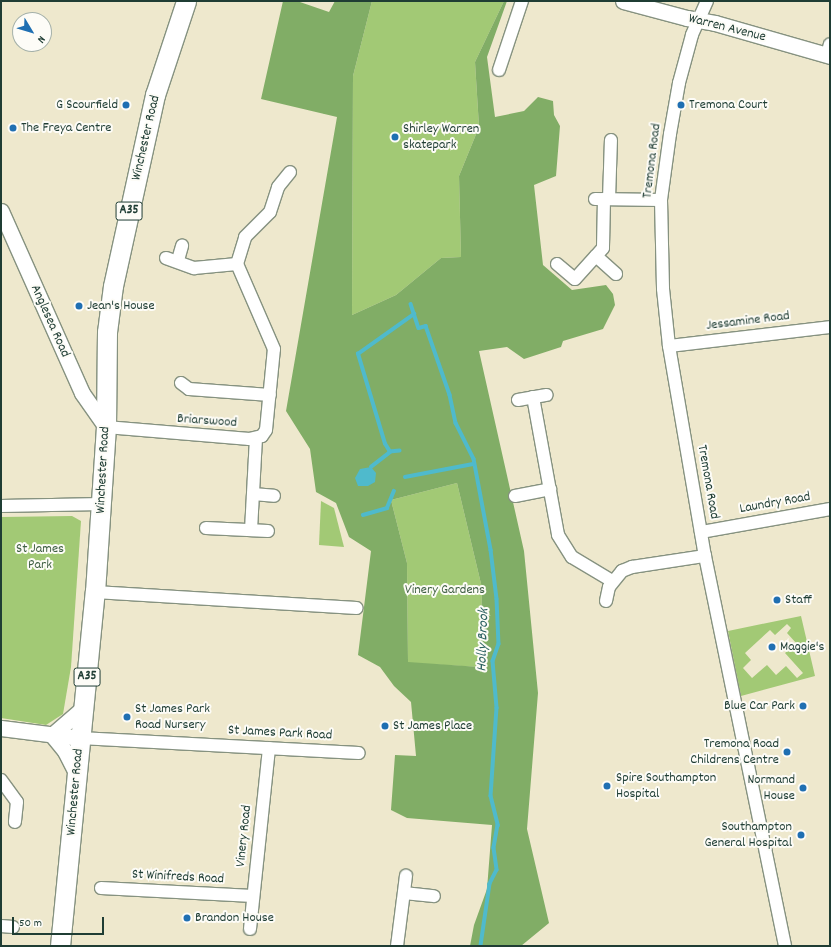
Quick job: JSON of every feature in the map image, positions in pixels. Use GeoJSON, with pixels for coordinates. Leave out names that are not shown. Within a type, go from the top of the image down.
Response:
{"type":"FeatureCollection","features":[{"type":"Feature","properties":{"kind":"main road","name":"Winchester Road"},"geometry":{"type":"LineString","coordinates":[[60,946],[95,592],[106,427],[108,332],[116,272],[155,95],[186,1]]}},
{"type":"Feature","properties":{"kind":"street"},"geometry":{"type":"LineString","coordinates":[[500,70],[522,1]]}},
{"type":"Feature","properties":{"kind":"street","name":"Warren Avenue"},"geometry":{"type":"LineString","coordinates":[[623,1],[829,52]]}},
{"type":"Feature","properties":{"kind":"street","name":"Tremona Road"},"geometry":{"type":"LineString","coordinates":[[706,1],[679,82],[661,200],[663,289],[669,346],[705,556],[785,946]]}},
{"type":"Feature","properties":{"kind":"street"},"geometry":{"type":"LineString","coordinates":[[557,264],[575,279],[603,248],[603,199],[611,140]]}},
{"type":"Feature","properties":{"kind":"street"},"geometry":{"type":"LineString","coordinates":[[251,530],[256,440],[266,430],[274,349],[237,264],[245,237],[270,212],[278,187],[290,172]]}},
{"type":"Feature","properties":{"kind":"street"},"geometry":{"type":"LineString","coordinates":[[603,199],[661,200]]}},
{"type":"Feature","properties":{"kind":"street","name":"Anglesea Road"},"geometry":{"type":"LineString","coordinates":[[1,211],[82,393],[106,427]]}},
{"type":"Feature","properties":{"kind":"street"},"geometry":{"type":"LineString","coordinates":[[178,260],[182,246]]}},
{"type":"Feature","properties":{"kind":"street"},"geometry":{"type":"LineString","coordinates":[[596,256],[616,274]]}},
{"type":"Feature","properties":{"kind":"street"},"geometry":{"type":"LineString","coordinates":[[166,258],[178,260],[194,268],[237,264]]}},
{"type":"Feature","properties":{"kind":"street","name":"Jessamine Road"},"geometry":{"type":"LineString","coordinates":[[669,346],[830,327]]}},
{"type":"Feature","properties":{"kind":"street"},"geometry":{"type":"LineString","coordinates":[[181,383],[189,389],[270,395]]}},
{"type":"Feature","properties":{"kind":"street"},"geometry":{"type":"LineString","coordinates":[[518,400],[547,395]]}},
{"type":"Feature","properties":{"kind":"street"},"geometry":{"type":"LineString","coordinates":[[533,397],[558,535],[572,557],[612,581]]}},
{"type":"Feature","properties":{"kind":"street","name":"Briarswood"},"geometry":{"type":"LineString","coordinates":[[106,427],[256,440]]}},
{"type":"Feature","properties":{"kind":"street"},"geometry":{"type":"LineString","coordinates":[[515,496],[550,489]]}},
{"type":"Feature","properties":{"kind":"street"},"geometry":{"type":"LineString","coordinates":[[253,494],[274,496]]}},
{"type":"Feature","properties":{"kind":"street"},"geometry":{"type":"LineString","coordinates":[[1,506],[102,504]]}},
{"type":"Feature","properties":{"kind":"street","name":"Laundry Road"},"geometry":{"type":"LineString","coordinates":[[701,532],[830,509]]}},
{"type":"Feature","properties":{"kind":"street"},"geometry":{"type":"LineString","coordinates":[[206,528],[268,531]]}},
{"type":"Feature","properties":{"kind":"street"},"geometry":{"type":"LineString","coordinates":[[606,601],[612,581],[622,571],[632,567],[705,556]]}},
{"type":"Feature","properties":{"kind":"street"},"geometry":{"type":"LineString","coordinates":[[95,592],[357,608]]}},
{"type":"Feature","properties":{"kind":"street"},"geometry":{"type":"LineString","coordinates":[[52,735],[83,708]]}},
{"type":"Feature","properties":{"kind":"street"},"geometry":{"type":"LineString","coordinates":[[1,728],[80,738]]}},
{"type":"Feature","properties":{"kind":"street"},"geometry":{"type":"LineString","coordinates":[[52,735],[65,751],[77,775]]}},
{"type":"Feature","properties":{"kind":"street","name":"St James Park Road"},"geometry":{"type":"LineString","coordinates":[[80,738],[359,753]]}},
{"type":"Feature","properties":{"kind":"street","name":"Vinery Road"},"geometry":{"type":"LineString","coordinates":[[250,928],[269,748]]}},
{"type":"Feature","properties":{"kind":"street"},"geometry":{"type":"LineString","coordinates":[[1,780],[17,802],[15,822]]}},
{"type":"Feature","properties":{"kind":"street"},"geometry":{"type":"LineString","coordinates":[[397,946],[406,876]]}},
{"type":"Feature","properties":{"kind":"street","name":"St Winifreds Road"},"geometry":{"type":"LineString","coordinates":[[101,888],[253,896]]}},
{"type":"Feature","properties":{"kind":"street"},"geometry":{"type":"LineString","coordinates":[[404,893],[434,896]]}},
{"type":"Feature","properties":{"kind":"green space"},"geometry":{"type":"Polygon","coordinates":[[[283,1],[297,1],[329,12],[335,1],[372,1],[353,76],[352,315],[396,295],[441,258],[461,257],[459,176],[479,127],[475,62],[504,1],[507,1],[487,57],[495,117],[524,111],[538,97],[553,101],[554,115],[560,126],[556,176],[534,185],[543,265],[572,290],[606,285],[613,294],[615,305],[603,329],[563,341],[561,347],[524,359],[507,347],[479,351],[524,551],[538,693],[527,829],[549,923],[521,946],[470,946],[474,925],[487,889],[492,825],[407,818],[391,810],[395,755],[416,756],[411,702],[394,686],[380,667],[358,655],[371,551],[349,537],[336,503],[316,492],[310,449],[286,411],[337,117],[261,99],[283,1]],[[457,483],[391,500],[407,563],[408,662],[480,667],[482,588],[457,483]]]}},
{"type":"Feature","properties":{"kind":"green space"},"geometry":{"type":"Polygon","coordinates":[[[372,1],[504,1],[475,62],[479,127],[459,176],[461,257],[441,258],[396,295],[352,315],[353,76],[372,1]]]}},
{"type":"Feature","properties":{"kind":"green space","name":"Vinery Gardens"},"geometry":{"type":"Polygon","coordinates":[[[457,483],[482,588],[480,667],[408,663],[407,563],[391,500],[457,483]]]}},
{"type":"Feature","properties":{"kind":"green space"},"geometry":{"type":"Polygon","coordinates":[[[321,501],[334,508],[344,547],[319,545],[321,501]]]}},
{"type":"Feature","properties":{"kind":"green space","name":"St James Park"},"geometry":{"type":"Polygon","coordinates":[[[72,516],[81,521],[71,667],[63,714],[46,725],[1,718],[1,517],[72,516]]]}},
{"type":"Feature","properties":{"kind":"green space"},"geometry":{"type":"Polygon","coordinates":[[[801,616],[815,676],[741,696],[728,631],[801,616]],[[787,624],[775,635],[770,630],[745,653],[751,660],[743,668],[752,678],[767,665],[776,675],[786,666],[797,678],[803,673],[785,653],[796,643],[787,633],[791,628],[787,624]]]}},
{"type":"Feature","properties":{"kind":"water"},"geometry":{"type":"Polygon","coordinates":[[[371,467],[376,473],[375,482],[368,486],[358,486],[355,478],[360,469],[371,467]]]}},
{"type":"Feature","properties":{"kind":"waterway","name":"Holly Brook"},"geometry":{"type":"LineString","coordinates":[[411,304],[419,328],[426,326],[450,395],[456,423],[474,459],[491,550],[497,599],[499,644],[493,661],[497,708],[491,796],[498,825],[494,848],[497,870],[490,884],[481,946]]}},
{"type":"Feature","properties":{"kind":"waterway"},"geometry":{"type":"LineString","coordinates":[[400,451],[390,452],[385,444],[358,354],[414,314]]}},
{"type":"Feature","properties":{"kind":"waterway"},"geometry":{"type":"LineString","coordinates":[[371,467],[390,452]]}},
{"type":"Feature","properties":{"kind":"waterway"},"geometry":{"type":"LineString","coordinates":[[405,477],[473,464]]}},
{"type":"Feature","properties":{"kind":"waterway"},"geometry":{"type":"LineString","coordinates":[[363,515],[387,508],[394,491]]}},
{"type":"Feature","properties":{"kind":"place","name":"G Scourfield"},"geometry":{"type":"Point","coordinates":[126,105]}},
{"type":"Feature","properties":{"kind":"place","name":"Tremona Court"},"geometry":{"type":"Point","coordinates":[681,105]}},
{"type":"Feature","properties":{"kind":"place","name":"The Freya Centre"},"geometry":{"type":"Point","coordinates":[13,128]}},
{"type":"Feature","properties":{"kind":"place","name":"Shirley Warren skatepark"},"geometry":{"type":"Point","coordinates":[395,137]}},
{"type":"Feature","properties":{"kind":"place","name":"Jean's House"},"geometry":{"type":"Point","coordinates":[79,306]}},
{"type":"Feature","properties":{"kind":"place","name":"Staff"},"geometry":{"type":"Point","coordinates":[777,600]}},
{"type":"Feature","properties":{"kind":"place","name":"Maggie's"},"geometry":{"type":"Point","coordinates":[772,647]}},
{"type":"Feature","properties":{"kind":"place","name":"Blue Car Park"},"geometry":{"type":"Point","coordinates":[803,706]}},
{"type":"Feature","properties":{"kind":"place","name":"St James Park Road Nursery"},"geometry":{"type":"Point","coordinates":[127,717]}},
{"type":"Feature","properties":{"kind":"place","name":"St James Place"},"geometry":{"type":"Point","coordinates":[385,726]}},
{"type":"Feature","properties":{"kind":"place","name":"Tremona Road Childrens Centre"},"geometry":{"type":"Point","coordinates":[787,752]}},
{"type":"Feature","properties":{"kind":"place","name":"Spire Southampton Hospital"},"geometry":{"type":"Point","coordinates":[607,786]}},
{"type":"Feature","properties":{"kind":"place","name":"Normand House"},"geometry":{"type":"Point","coordinates":[803,788]}},
{"type":"Feature","properties":{"kind":"place","name":"Southampton General Hospital"},"geometry":{"type":"Point","coordinates":[801,835]}},
{"type":"Feature","properties":{"kind":"place","name":"Brandon House"},"geometry":{"type":"Point","coordinates":[187,918]}}]}
